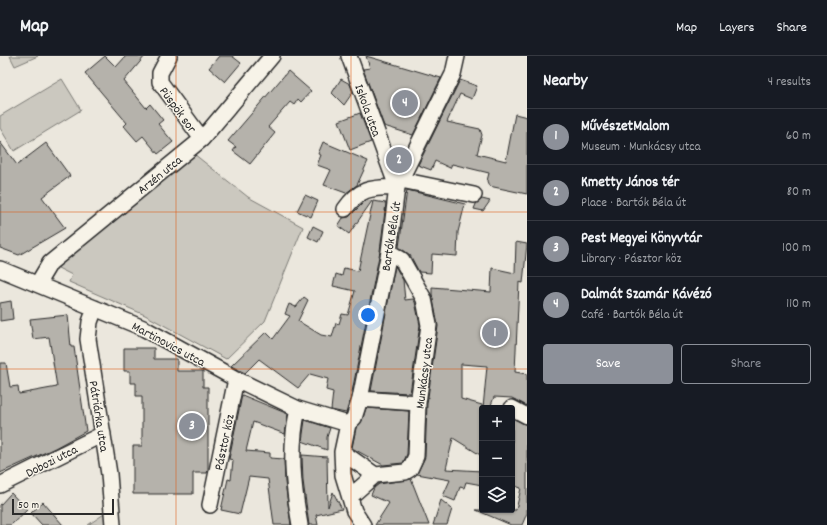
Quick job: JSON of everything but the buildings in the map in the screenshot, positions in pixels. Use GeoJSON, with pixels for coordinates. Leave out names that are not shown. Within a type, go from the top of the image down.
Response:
{"type":"FeatureCollection","features":[{"type":"Feature","properties":{"kind":"street","name":"Püspök sor"},"geometry":{"type":"LineString","coordinates":[[169,56],[159,78],[160,82],[202,139]]}},
{"type":"Feature","properties":{"kind":"street","name":"Arzén utca"},"geometry":{"type":"LineString","coordinates":[[38,283],[50,263],[202,139],[272,56]]}},
{"type":"Feature","properties":{"kind":"street","name":"Iskola utca"},"geometry":{"type":"LineString","coordinates":[[349,56],[399,183]]}},
{"type":"Feature","properties":{"kind":"street","name":"Bartók Béla út"},"geometry":{"type":"LineString","coordinates":[[348,424],[354,418],[360,399],[390,252],[399,183],[453,74],[457,56]]}},
{"type":"Feature","properties":{"kind":"street"},"geometry":{"type":"LineString","coordinates":[[345,209],[353,198],[370,188],[399,183],[474,195]]}},
{"type":"Feature","properties":{"kind":"street","name":"Munkácsy utca"},"geometry":{"type":"LineString","coordinates":[[375,475],[405,472],[410,469],[416,456],[418,403],[426,356],[428,314],[424,299],[402,260],[390,252]]}},
{"type":"Feature","properties":{"kind":"street","name":"Martinovics utca"},"geometry":{"type":"LineString","coordinates":[[0,269],[38,283],[143,328],[236,379],[298,409],[348,424]]}},
{"type":"Feature","properties":{"kind":"street","name":"Pátriárka utca"},"geometry":{"type":"LineString","coordinates":[[95,308],[90,322],[88,339],[109,474],[113,525]]}},
{"type":"Feature","properties":{"kind":"street","name":"Pásztor köz"},"geometry":{"type":"LineString","coordinates":[[210,504],[236,379]]}},
{"type":"Feature","properties":{"kind":"street"},"geometry":{"type":"LineString","coordinates":[[360,399],[418,403]]}},
{"type":"Feature","properties":{"kind":"street"},"geometry":{"type":"LineString","coordinates":[[298,409],[292,445],[293,471],[300,525]]}},
{"type":"Feature","properties":{"kind":"street"},"geometry":{"type":"LineString","coordinates":[[515,410],[527,416]]}},
{"type":"Feature","properties":{"kind":"street"},"geometry":{"type":"LineString","coordinates":[[348,424],[342,452],[343,475],[351,496],[354,511],[364,525]]}},
{"type":"Feature","properties":{"kind":"street","name":"Dobozi utca"},"geometry":{"type":"LineString","coordinates":[[0,485],[103,434]]}},
{"type":"Feature","properties":{"kind":"street"},"geometry":{"type":"LineString","coordinates":[[342,452],[375,475],[351,496]]}},
{"type":"Feature","properties":{"kind":"shaded area"},"geometry":{"type":"Polygon","coordinates":[[[10,56],[38,56],[15,66],[10,56]]]}},
{"type":"Feature","properties":{"kind":"shaded area"},"geometry":{"type":"Polygon","coordinates":[[[62,79],[81,110],[14,151],[0,128],[0,116],[62,79]]]}},
{"type":"Feature","properties":{"kind":"shaded area"},"geometry":{"type":"Polygon","coordinates":[[[194,154],[248,197],[303,227],[265,321],[226,359],[145,315],[69,282],[72,275],[58,268],[60,263],[194,154]]]}},
{"type":"Feature","properties":{"kind":"shaded area"},"geometry":{"type":"Polygon","coordinates":[[[104,514],[109,525],[88,525],[104,514]]]}},
{"type":"Feature","properties":{"kind":"place","name":"Dalmát Szamár Kávézó"},"geometry":{"type":"Point","coordinates":[405,103]}},
{"type":"Feature","properties":{"kind":"place","name":"Kmetty János tér"},"geometry":{"type":"Point","coordinates":[399,160]}},
{"type":"Feature","properties":{"kind":"place","name":"MűvészetMalom"},"geometry":{"type":"Point","coordinates":[495,333]}},
{"type":"Feature","properties":{"kind":"place","name":"Pest Megyei Könyvtár"},"geometry":{"type":"Point","coordinates":[192,426]}}]}
